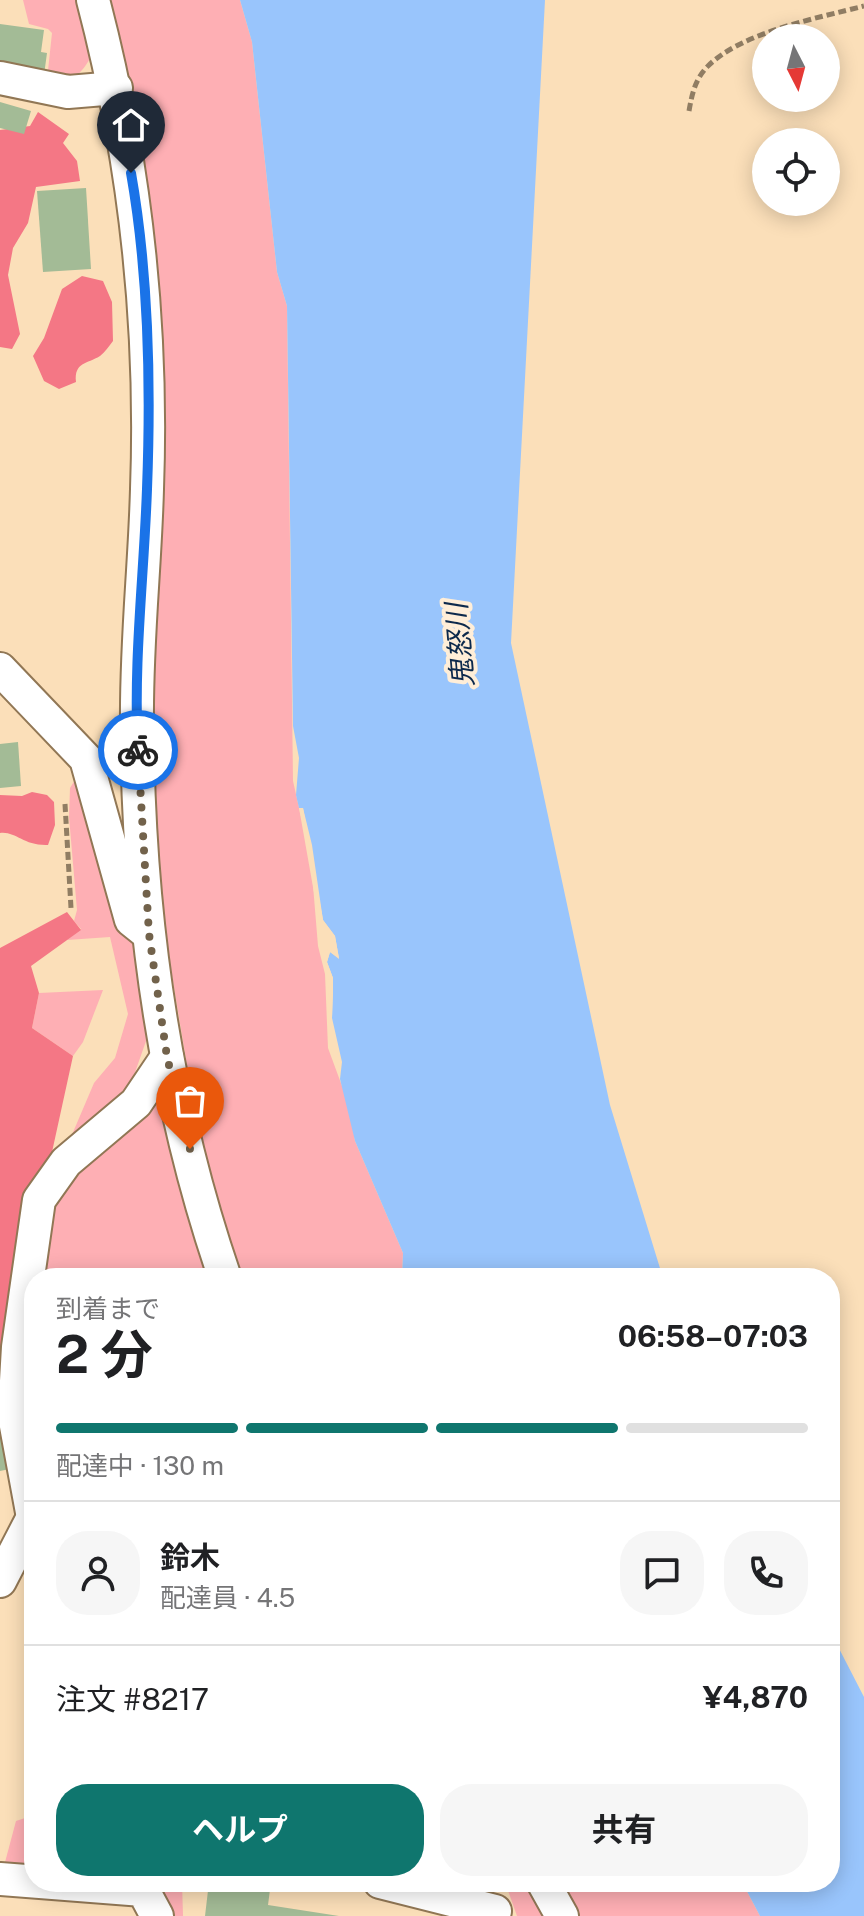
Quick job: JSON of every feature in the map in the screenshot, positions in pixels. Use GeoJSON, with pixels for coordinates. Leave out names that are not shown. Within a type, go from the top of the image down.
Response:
{"type":"FeatureCollection","features":[{"type":"Feature","properties":{"kind":"street"},"geometry":{"type":"LineString","coordinates":[[93,0],[116,88],[136,201],[146,330],[147,488],[137,723],[149,934],[167,1057],[222,1268]]}},
{"type":"Feature","properties":{"kind":"street"},"geometry":{"type":"LineString","coordinates":[[0,78],[68,92],[116,88]]}},
{"type":"Feature","properties":{"kind":"street"},"geometry":{"type":"LineString","coordinates":[[0,669],[86,759],[131,920],[149,934]]}},
{"type":"Feature","properties":{"kind":"street"},"geometry":{"type":"LineString","coordinates":[[29,1268],[39,1200],[66,1162],[136,1103],[167,1057]]}},
{"type":"Feature","properties":{"kind":"street"},"geometry":{"type":"LineString","coordinates":[[24,1305],[8,1396],[24,1471]]}},
{"type":"Feature","properties":{"kind":"street"},"geometry":{"type":"LineString","coordinates":[[0,1581],[24,1537]]}},
{"type":"Feature","properties":{"kind":"street"},"geometry":{"type":"LineString","coordinates":[[0,1879],[24,1881]]}},
{"type":"Feature","properties":{"kind":"street"},"geometry":{"type":"LineString","coordinates":[[144,1892],[157,1916]]}},
{"type":"Feature","properties":{"kind":"street"},"geometry":{"type":"LineString","coordinates":[[433,1892],[492,1903]]}},
{"type":"Feature","properties":{"kind":"street"},"geometry":{"type":"LineString","coordinates":[[549,1892],[562,1916]]}},
{"type":"Feature","properties":{"kind":"path"},"geometry":{"type":"LineString","coordinates":[[689,111],[694,87],[708,66],[729,50],[758,37],[864,6]]}},
{"type":"Feature","properties":{"kind":"path"},"geometry":{"type":"LineString","coordinates":[[66,797],[71,908]]}},
{"type":"Feature","properties":{"kind":"shaded area"},"geometry":{"type":"Polygon","coordinates":[[[23,0],[80,0],[94,51],[76,75],[47,80],[52,33],[29,24],[23,0]]]}},
{"type":"Feature","properties":{"kind":"shaded area"},"geometry":{"type":"Polygon","coordinates":[[[107,0],[240,0],[252,42],[277,272],[287,306],[293,781],[311,861],[318,946],[325,974],[328,1048],[349,1105],[355,1141],[403,1253],[402,1268],[234,1268],[195,1114],[161,909],[148,657],[159,510],[107,0]]]}},
{"type":"Feature","properties":{"kind":"shaded area"},"geometry":{"type":"Polygon","coordinates":[[[38,112],[69,134],[63,143],[77,161],[80,181],[36,187],[28,223],[13,248],[8,275],[20,334],[12,349],[0,347],[0,130],[30,126],[38,112]]]}},
{"type":"Feature","properties":{"kind":"shaded area"},"geometry":{"type":"Polygon","coordinates":[[[82,276],[103,281],[112,302],[113,341],[100,356],[79,367],[76,382],[59,389],[44,381],[33,356],[44,338],[62,289],[82,276]]]}},
{"type":"Feature","properties":{"kind":"shaded area"},"geometry":{"type":"Polygon","coordinates":[[[83,767],[142,959],[152,1024],[126,1098],[71,1137],[94,1083],[115,1058],[128,1014],[110,937],[67,940],[81,929],[74,921],[77,910],[69,817],[70,788],[83,767]]]}},
{"type":"Feature","properties":{"kind":"shaded area"},"geometry":{"type":"Polygon","coordinates":[[[32,792],[47,795],[54,802],[55,825],[48,845],[0,833],[0,795],[22,796],[32,792]]]}},
{"type":"Feature","properties":{"kind":"shaded area"},"geometry":{"type":"Polygon","coordinates":[[[67,912],[81,930],[31,966],[39,993],[32,1028],[73,1056],[27,1268],[24,1268],[0,1390],[0,948],[67,912]]]}},
{"type":"Feature","properties":{"kind":"shaded area"},"geometry":{"type":"Polygon","coordinates":[[[103,990],[83,1042],[73,1056],[32,1028],[39,993],[103,990]]]}},
{"type":"Feature","properties":{"kind":"shaded area"},"geometry":{"type":"Polygon","coordinates":[[[162,1090],[209,1268],[45,1268],[57,1192],[162,1090]]]}},
{"type":"Feature","properties":{"kind":"shaded area"},"geometry":{"type":"Polygon","coordinates":[[[24,1818],[24,1870],[4,1866],[16,1821],[24,1818]]]}},
{"type":"Feature","properties":{"kind":"shaded area"},"geometry":{"type":"Polygon","coordinates":[[[160,1892],[182,1892],[183,1916],[172,1916],[160,1892]]]}},
{"type":"Feature","properties":{"kind":"shaded area"},"geometry":{"type":"Polygon","coordinates":[[[509,1892],[530,1892],[543,1916],[517,1916],[509,1892]]]}},
{"type":"Feature","properties":{"kind":"shaded area"},"geometry":{"type":"Polygon","coordinates":[[[565,1892],[747,1892],[760,1916],[578,1916],[565,1892]]]}},
{"type":"Feature","properties":{"kind":"water","name":"鬼怒川"},"geometry":{"type":"Polygon","coordinates":[[[240,0],[545,0],[511,643],[610,1105],[660,1268],[402,1268],[403,1253],[355,1141],[340,1079],[342,1062],[332,1018],[333,978],[327,962],[330,952],[339,958],[335,936],[323,920],[303,808],[299,808],[296,795],[299,758],[293,726],[287,306],[277,272],[252,42],[240,0]]]}},
{"type":"Feature","properties":{"kind":"water"},"geometry":{"type":"Polygon","coordinates":[[[840,1650],[864,1697],[864,1916],[760,1916],[747,1892],[840,1892],[840,1650]]]}},
{"type":"Feature","properties":{"kind":"pier"},"geometry":{"type":"Polygon","coordinates":[[[299,808],[303,808],[312,845],[323,920],[335,936],[339,959],[330,952],[327,962],[333,978],[333,994],[332,1018],[328,1019],[329,979],[323,962],[326,950],[332,949],[331,937],[319,921],[299,808]]]}},
{"type":"Feature","properties":{"kind":"building"},"geometry":{"type":"Polygon","coordinates":[[[0,24],[44,30],[41,52],[47,53],[44,75],[0,69],[0,24]]]}},
{"type":"Feature","properties":{"kind":"building"},"geometry":{"type":"Polygon","coordinates":[[[0,102],[31,111],[24,134],[0,128],[0,102]]]}},
{"type":"Feature","properties":{"kind":"building"},"geometry":{"type":"Polygon","coordinates":[[[86,188],[91,269],[43,272],[37,191],[86,188]]]}},
{"type":"Feature","properties":{"kind":"building"},"geometry":{"type":"Polygon","coordinates":[[[18,742],[21,786],[0,788],[0,744],[18,742]]]}},
{"type":"Feature","properties":{"kind":"building"},"geometry":{"type":"Polygon","coordinates":[[[0,1429],[10,1469],[0,1471],[0,1429]]]}},
{"type":"Feature","properties":{"kind":"building"},"geometry":{"type":"Polygon","coordinates":[[[208,1892],[270,1892],[268,1905],[339,1916],[205,1916],[208,1892]]]}},
{"type":"Feature","properties":{"kind":"way so far"},"geometry":{"type":"LineString","coordinates":[[138,750],[149,934],[167,1057],[190,1149]]}},
{"type":"Feature","properties":{"kind":"route"},"geometry":{"type":"LineString","coordinates":[[131,173],[146,330],[147,488],[139,619],[138,750]]}}]}
